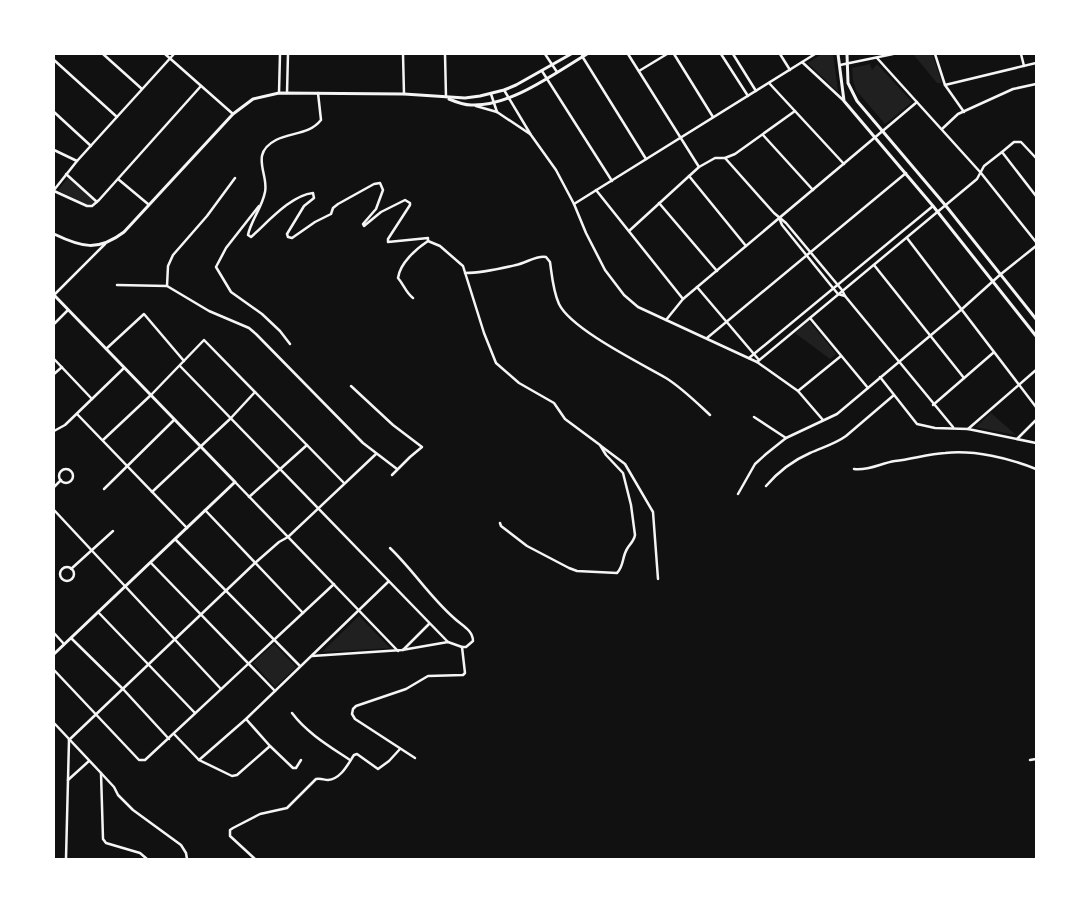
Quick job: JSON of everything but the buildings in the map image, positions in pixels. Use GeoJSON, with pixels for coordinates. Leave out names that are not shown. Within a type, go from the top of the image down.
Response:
{"type":"FeatureCollection","features":[{"type":"Feature","properties":{"kind":"street"},"geometry":{"type":"LineString","coordinates":[[103,54],[142,89]]}},
{"type":"Feature","properties":{"kind":"street"},"geometry":{"type":"LineString","coordinates":[[165,54],[233,114]]}},
{"type":"Feature","properties":{"kind":"street"},"geometry":{"type":"LineString","coordinates":[[174,54],[77,161],[54,191],[87,206],[92,206],[201,86]]}},
{"type":"Feature","properties":{"kind":"street"},"geometry":{"type":"LineString","coordinates":[[279,93],[280,54]]}},
{"type":"Feature","properties":{"kind":"street"},"geometry":{"type":"LineString","coordinates":[[287,93],[288,54]]}},
{"type":"Feature","properties":{"kind":"street"},"geometry":{"type":"LineString","coordinates":[[404,54],[404,94]]}},
{"type":"Feature","properties":{"kind":"street"},"geometry":{"type":"LineString","coordinates":[[445,54],[446,98]]}},
{"type":"Feature","properties":{"kind":"street"},"geometry":{"type":"LineString","coordinates":[[545,54],[557,72]]}},
{"type":"Feature","properties":{"kind":"street"},"geometry":{"type":"LineString","coordinates":[[54,234],[81,245],[94,246],[113,240],[124,232],[233,114],[252,100],[279,93],[404,94],[464,98],[504,90],[571,54]]}},
{"type":"Feature","properties":{"kind":"street"},"geometry":{"type":"LineString","coordinates":[[472,105],[509,98],[587,54]]}},
{"type":"Feature","properties":{"kind":"street"},"geometry":{"type":"LineString","coordinates":[[628,54],[699,167]]}},
{"type":"Feature","properties":{"kind":"street"},"geometry":{"type":"LineString","coordinates":[[639,71],[667,54]]}},
{"type":"Feature","properties":{"kind":"street"},"geometry":{"type":"LineString","coordinates":[[674,54],[713,117]]}},
{"type":"Feature","properties":{"kind":"street"},"geometry":{"type":"LineString","coordinates":[[721,54],[748,96]]}},
{"type":"Feature","properties":{"kind":"street"},"geometry":{"type":"LineString","coordinates":[[733,54],[756,91]]}},
{"type":"Feature","properties":{"kind":"street"},"geometry":{"type":"LineString","coordinates":[[780,54],[790,70]]}},
{"type":"Feature","properties":{"kind":"street"},"geometry":{"type":"LineString","coordinates":[[574,204],[815,54]]}},
{"type":"Feature","properties":{"kind":"street"},"geometry":{"type":"LineString","coordinates":[[838,54],[844,101]]}},
{"type":"Feature","properties":{"kind":"street"},"geometry":{"type":"LineString","coordinates":[[847,54],[848,82],[857,101],[946,206],[1036,319]]}},
{"type":"Feature","properties":{"kind":"street"},"geometry":{"type":"LineString","coordinates":[[840,65],[892,54]]}},
{"type":"Feature","properties":{"kind":"street"},"geometry":{"type":"LineString","coordinates":[[935,54],[945,85],[964,112]]}},
{"type":"Feature","properties":{"kind":"street"},"geometry":{"type":"LineString","coordinates":[[1021,54],[1024,66]]}},
{"type":"Feature","properties":{"kind":"street"},"geometry":{"type":"LineString","coordinates":[[582,56],[646,159]]}},
{"type":"Feature","properties":{"kind":"street"},"geometry":{"type":"LineString","coordinates":[[877,58],[981,173],[1036,242]]}},
{"type":"Feature","properties":{"kind":"street"},"geometry":{"type":"LineString","coordinates":[[54,60],[117,118]]}},
{"type":"Feature","properties":{"kind":"street"},"geometry":{"type":"LineString","coordinates":[[802,62],[844,101],[906,173],[1036,336]]}},
{"type":"Feature","properties":{"kind":"street"},"geometry":{"type":"LineString","coordinates":[[945,85],[1036,63]]}},
{"type":"Feature","properties":{"kind":"street"},"geometry":{"type":"LineString","coordinates":[[542,71],[612,180]]}},
{"type":"Feature","properties":{"kind":"street"},"geometry":{"type":"LineString","coordinates":[[769,83],[844,164]]}},
{"type":"Feature","properties":{"kind":"street"},"geometry":{"type":"LineString","coordinates":[[942,129],[958,114],[1006,92],[1036,84]]}},
{"type":"Feature","properties":{"kind":"street"},"geometry":{"type":"LineString","coordinates":[[504,90],[531,135],[556,170],[605,270],[624,295],[638,307],[758,361],[798,391],[823,420]]}},
{"type":"Feature","properties":{"kind":"street"},"geometry":{"type":"LineString","coordinates":[[318,93],[321,120],[314,127],[276,140],[264,150],[262,161],[266,192],[248,232],[250,237],[288,204],[299,197],[313,193],[314,198],[304,206],[287,234],[288,237],[291,238],[331,214],[333,208],[338,204],[374,184],[380,183],[383,190],[376,209],[364,226],[381,212],[397,203],[407,201],[410,203],[388,242],[425,237],[428,238],[428,241],[440,246],[457,259],[463,266],[496,364],[519,383],[554,403],[564,419],[625,464],[653,512],[658,579]]}},
{"type":"Feature","properties":{"kind":"street"},"geometry":{"type":"LineString","coordinates":[[491,94],[498,112]]}},
{"type":"Feature","properties":{"kind":"street"},"geometry":{"type":"LineString","coordinates":[[446,98],[498,112],[531,135]]}},
{"type":"Feature","properties":{"kind":"street"},"geometry":{"type":"LineString","coordinates":[[666,320],[683,299],[917,102]]}},
{"type":"Feature","properties":{"kind":"street"},"geometry":{"type":"LineString","coordinates":[[629,231],[699,167],[715,158],[725,158],[735,154],[795,111]]}},
{"type":"Feature","properties":{"kind":"street"},"geometry":{"type":"LineString","coordinates":[[54,112],[91,146]]}},
{"type":"Feature","properties":{"kind":"street"},"geometry":{"type":"LineString","coordinates":[[762,135],[813,190]]}},
{"type":"Feature","properties":{"kind":"street"},"geometry":{"type":"LineString","coordinates":[[758,361],[946,206],[976,179],[984,166],[1017,140],[1036,158]]}},
{"type":"Feature","properties":{"kind":"street"},"geometry":{"type":"LineString","coordinates":[[54,150],[77,161]]}},
{"type":"Feature","properties":{"kind":"street"},"geometry":{"type":"LineString","coordinates":[[1002,152],[1036,196]]}},
{"type":"Feature","properties":{"kind":"street"},"geometry":{"type":"LineString","coordinates":[[725,158],[811,252],[952,428]]}},
{"type":"Feature","properties":{"kind":"street"},"geometry":{"type":"LineString","coordinates":[[707,338],[906,173]]}},
{"type":"Feature","properties":{"kind":"street"},"geometry":{"type":"LineString","coordinates":[[66,174],[97,202]]}},
{"type":"Feature","properties":{"kind":"street"},"geometry":{"type":"LineString","coordinates":[[689,176],[746,246]]}},
{"type":"Feature","properties":{"kind":"street"},"geometry":{"type":"LineString","coordinates":[[118,178],[148,204]]}},
{"type":"Feature","properties":{"kind":"street"},"geometry":{"type":"LineString","coordinates":[[167,286],[168,266],[172,255],[207,216],[235,178]]}},
{"type":"Feature","properties":{"kind":"street"},"geometry":{"type":"LineString","coordinates":[[596,190],[683,299]]}},
{"type":"Feature","properties":{"kind":"street"},"geometry":{"type":"LineString","coordinates":[[262,203],[226,248],[216,267],[231,292],[262,314],[280,331],[290,344]]}},
{"type":"Feature","properties":{"kind":"street"},"geometry":{"type":"LineString","coordinates":[[659,203],[717,271]]}},
{"type":"Feature","properties":{"kind":"street"},"geometry":{"type":"LineString","coordinates":[[749,358],[933,206]]}},
{"type":"Feature","properties":{"kind":"street"},"geometry":{"type":"LineString","coordinates":[[779,218],[782,225],[806,256],[838,294],[845,296]]}},
{"type":"Feature","properties":{"kind":"street"},"geometry":{"type":"LineString","coordinates":[[907,238],[1036,407]]}},
{"type":"Feature","properties":{"kind":"street"},"geometry":{"type":"LineString","coordinates":[[413,298],[408,294],[398,278],[399,272],[406,261],[428,241]]}},
{"type":"Feature","properties":{"kind":"street"},"geometry":{"type":"LineString","coordinates":[[105,244],[54,295],[400,650]]}},
{"type":"Feature","properties":{"kind":"street"},"geometry":{"type":"LineString","coordinates":[[738,494],[755,464],[786,438],[837,414],[962,309],[993,280],[1036,246]]}},
{"type":"Feature","properties":{"kind":"street"},"geometry":{"type":"LineString","coordinates":[[465,273],[480,273],[519,264],[539,257],[546,257],[550,262],[559,303],[570,318],[616,350],[666,378],[683,390],[710,415]]}},
{"type":"Feature","properties":{"kind":"street"},"geometry":{"type":"LineString","coordinates":[[874,265],[964,378]]}},
{"type":"Feature","properties":{"kind":"street"},"geometry":{"type":"LineString","coordinates":[[117,285],[167,286],[209,311],[249,328],[376,454],[397,470]]}},
{"type":"Feature","properties":{"kind":"street"},"geometry":{"type":"LineString","coordinates":[[697,287],[758,361]]}},
{"type":"Feature","properties":{"kind":"street"},"geometry":{"type":"LineString","coordinates":[[54,324],[68,310]]}},
{"type":"Feature","properties":{"kind":"street"},"geometry":{"type":"LineString","coordinates":[[106,349],[144,314],[184,361]]}},
{"type":"Feature","properties":{"kind":"street"},"geometry":{"type":"LineString","coordinates":[[810,318],[868,388]]}},
{"type":"Feature","properties":{"kind":"street"},"geometry":{"type":"LineString","coordinates":[[103,440],[151,395],[204,340],[344,484]]}},
{"type":"Feature","properties":{"kind":"street"},"geometry":{"type":"LineString","coordinates":[[933,405],[993,352]]}},
{"type":"Feature","properties":{"kind":"street"},"geometry":{"type":"LineString","coordinates":[[798,391],[841,356]]}},
{"type":"Feature","properties":{"kind":"street"},"geometry":{"type":"LineString","coordinates":[[54,359],[92,399]]}},
{"type":"Feature","properties":{"kind":"street"},"geometry":{"type":"LineString","coordinates":[[180,366],[429,624],[448,642],[462,647],[470,645],[474,641],[470,631],[441,607],[419,579],[390,548]]}},
{"type":"Feature","properties":{"kind":"street"},"geometry":{"type":"LineString","coordinates":[[54,374],[62,367]]}},
{"type":"Feature","properties":{"kind":"street"},"geometry":{"type":"LineString","coordinates":[[54,431],[65,425],[124,368]]}},
{"type":"Feature","properties":{"kind":"street"},"geometry":{"type":"LineString","coordinates":[[968,429],[1036,370]]}},
{"type":"Feature","properties":{"kind":"street"},"geometry":{"type":"LineString","coordinates":[[880,377],[917,424],[924,427],[968,429],[1036,443]]}},
{"type":"Feature","properties":{"kind":"street"},"geometry":{"type":"LineString","coordinates":[[351,386],[393,425],[422,447],[392,475]]}},
{"type":"Feature","properties":{"kind":"street"},"geometry":{"type":"LineString","coordinates":[[152,492],[255,392]]}},
{"type":"Feature","properties":{"kind":"street"},"geometry":{"type":"LineString","coordinates":[[766,486],[794,462],[838,442],[894,394]]}},
{"type":"Feature","properties":{"kind":"street"},"geometry":{"type":"LineString","coordinates":[[77,414],[186,528]]}},
{"type":"Feature","properties":{"kind":"street"},"geometry":{"type":"LineString","coordinates":[[754,417],[786,438]]}},
{"type":"Feature","properties":{"kind":"street"},"geometry":{"type":"LineString","coordinates":[[104,489],[174,420]]}},
{"type":"Feature","properties":{"kind":"street"},"geometry":{"type":"LineString","coordinates":[[1017,439],[1036,420]]}},
{"type":"Feature","properties":{"kind":"street"},"geometry":{"type":"LineString","coordinates":[[250,497],[306,445]]}},
{"type":"Feature","properties":{"kind":"street"},"geometry":{"type":"LineString","coordinates":[[500,523],[511,535],[527,546],[569,568],[577,571],[617,573],[622,568],[626,550],[635,539],[635,534],[631,505],[623,473],[606,455],[600,445]]}},
{"type":"Feature","properties":{"kind":"street"},"geometry":{"type":"LineString","coordinates":[[854,469],[863,470],[893,461],[960,452],[996,457],[1036,469]]}},
{"type":"Feature","properties":{"kind":"street"},"geometry":{"type":"LineString","coordinates":[[66,859],[69,740],[226,590],[279,542],[288,537],[376,454]]}},
{"type":"Feature","properties":{"kind":"street"},"geometry":{"type":"LineString","coordinates":[[64,469],[70,470],[73,474],[71,480],[67,482],[61,480],[60,472],[64,469]]}},
{"type":"Feature","properties":{"kind":"street"},"geometry":{"type":"LineString","coordinates":[[54,487],[61,480]]}},
{"type":"Feature","properties":{"kind":"street"},"geometry":{"type":"LineString","coordinates":[[54,654],[235,482]]}},
{"type":"Feature","properties":{"kind":"street"},"geometry":{"type":"LineString","coordinates":[[54,510],[221,689]]}},
{"type":"Feature","properties":{"kind":"street"},"geometry":{"type":"LineString","coordinates":[[205,510],[303,613]]}},
{"type":"Feature","properties":{"kind":"street"},"geometry":{"type":"LineString","coordinates":[[71,569],[114,531]]}},
{"type":"Feature","properties":{"kind":"street"},"geometry":{"type":"LineString","coordinates":[[175,539],[300,667]]}},
{"type":"Feature","properties":{"kind":"street"},"geometry":{"type":"LineString","coordinates":[[151,562],[275,691]]}},
{"type":"Feature","properties":{"kind":"street"},"geometry":{"type":"LineString","coordinates":[[65,567],[71,569],[74,573],[72,578],[69,580],[62,579],[61,570],[65,567]]}},
{"type":"Feature","properties":{"kind":"street"},"geometry":{"type":"LineString","coordinates":[[199,760],[246,719],[388,582]]}},
{"type":"Feature","properties":{"kind":"street"},"geometry":{"type":"LineString","coordinates":[[54,670],[139,760],[145,760],[334,584]]}},
{"type":"Feature","properties":{"kind":"street"},"geometry":{"type":"LineString","coordinates":[[98,612],[195,713]]}},
{"type":"Feature","properties":{"kind":"street"},"geometry":{"type":"LineString","coordinates":[[400,650],[429,624]]}},
{"type":"Feature","properties":{"kind":"street"},"geometry":{"type":"LineString","coordinates":[[54,633],[64,644]]}},
{"type":"Feature","properties":{"kind":"street"},"geometry":{"type":"LineString","coordinates":[[71,638],[123,689],[169,739]]}},
{"type":"Feature","properties":{"kind":"street"},"geometry":{"type":"LineString","coordinates":[[312,656],[400,650],[448,642]]}},
{"type":"Feature","properties":{"kind":"street"},"geometry":{"type":"LineString","coordinates":[[415,758],[355,719],[352,714],[353,709],[406,689],[428,676],[464,674],[462,647]]}},
{"type":"Feature","properties":{"kind":"street"},"geometry":{"type":"LineString","coordinates":[[292,713],[299,722],[318,738],[350,760]]}},
{"type":"Feature","properties":{"kind":"street"},"geometry":{"type":"LineString","coordinates":[[246,719],[293,768],[296,768],[301,760]]}},
{"type":"Feature","properties":{"kind":"street"},"geometry":{"type":"LineString","coordinates":[[54,724],[114,787],[118,795],[133,810],[182,845],[187,859]]}},
{"type":"Feature","properties":{"kind":"street"},"geometry":{"type":"LineString","coordinates":[[174,734],[199,760],[228,775],[235,776],[270,746]]}},
{"type":"Feature","properties":{"kind":"street"},"geometry":{"type":"LineString","coordinates":[[255,859],[230,836],[230,830],[260,814],[286,808],[316,779],[338,777],[354,755],[357,754],[376,769],[400,749]]}},
{"type":"Feature","properties":{"kind":"street"},"geometry":{"type":"LineString","coordinates":[[1030,760],[1036,759]]}},
{"type":"Feature","properties":{"kind":"street"},"geometry":{"type":"LineString","coordinates":[[68,780],[89,761]]}},
{"type":"Feature","properties":{"kind":"street"},"geometry":{"type":"LineString","coordinates":[[101,773],[103,839],[106,843],[140,853],[147,859]]}},
{"type":"Feature","properties":{"kind":"shaded area"},"geometry":{"type":"Polygon","coordinates":[[[822,54],[833,54],[838,92],[808,63],[822,54]]]}},
{"type":"Feature","properties":{"kind":"shaded area"},"geometry":{"type":"Polygon","coordinates":[[[913,54],[932,54],[942,83],[937,83],[913,54]]]}},
{"type":"Feature","properties":{"kind":"shaded area"},"geometry":{"type":"Polygon","coordinates":[[[870,64],[872,70],[877,64],[912,102],[885,124],[856,90],[853,80],[852,68],[870,64]]]}},
{"type":"Feature","properties":{"kind":"shaded area"},"geometry":{"type":"Polygon","coordinates":[[[68,178],[95,202],[90,205],[86,204],[59,191],[68,178]]]}},
{"type":"Feature","properties":{"kind":"shaded area"},"geometry":{"type":"Polygon","coordinates":[[[809,321],[836,354],[830,359],[795,333],[809,321]]]}},
{"type":"Feature","properties":{"kind":"shaded area"},"geometry":{"type":"Polygon","coordinates":[[[991,413],[1016,435],[976,427],[991,413]]]}},
{"type":"Feature","properties":{"kind":"shaded area"},"geometry":{"type":"Polygon","coordinates":[[[359,616],[390,648],[322,652],[359,616]]]}},
{"type":"Feature","properties":{"kind":"shaded area"},"geometry":{"type":"Polygon","coordinates":[[[274,644],[296,667],[275,687],[253,663],[274,644]]]}}]}
